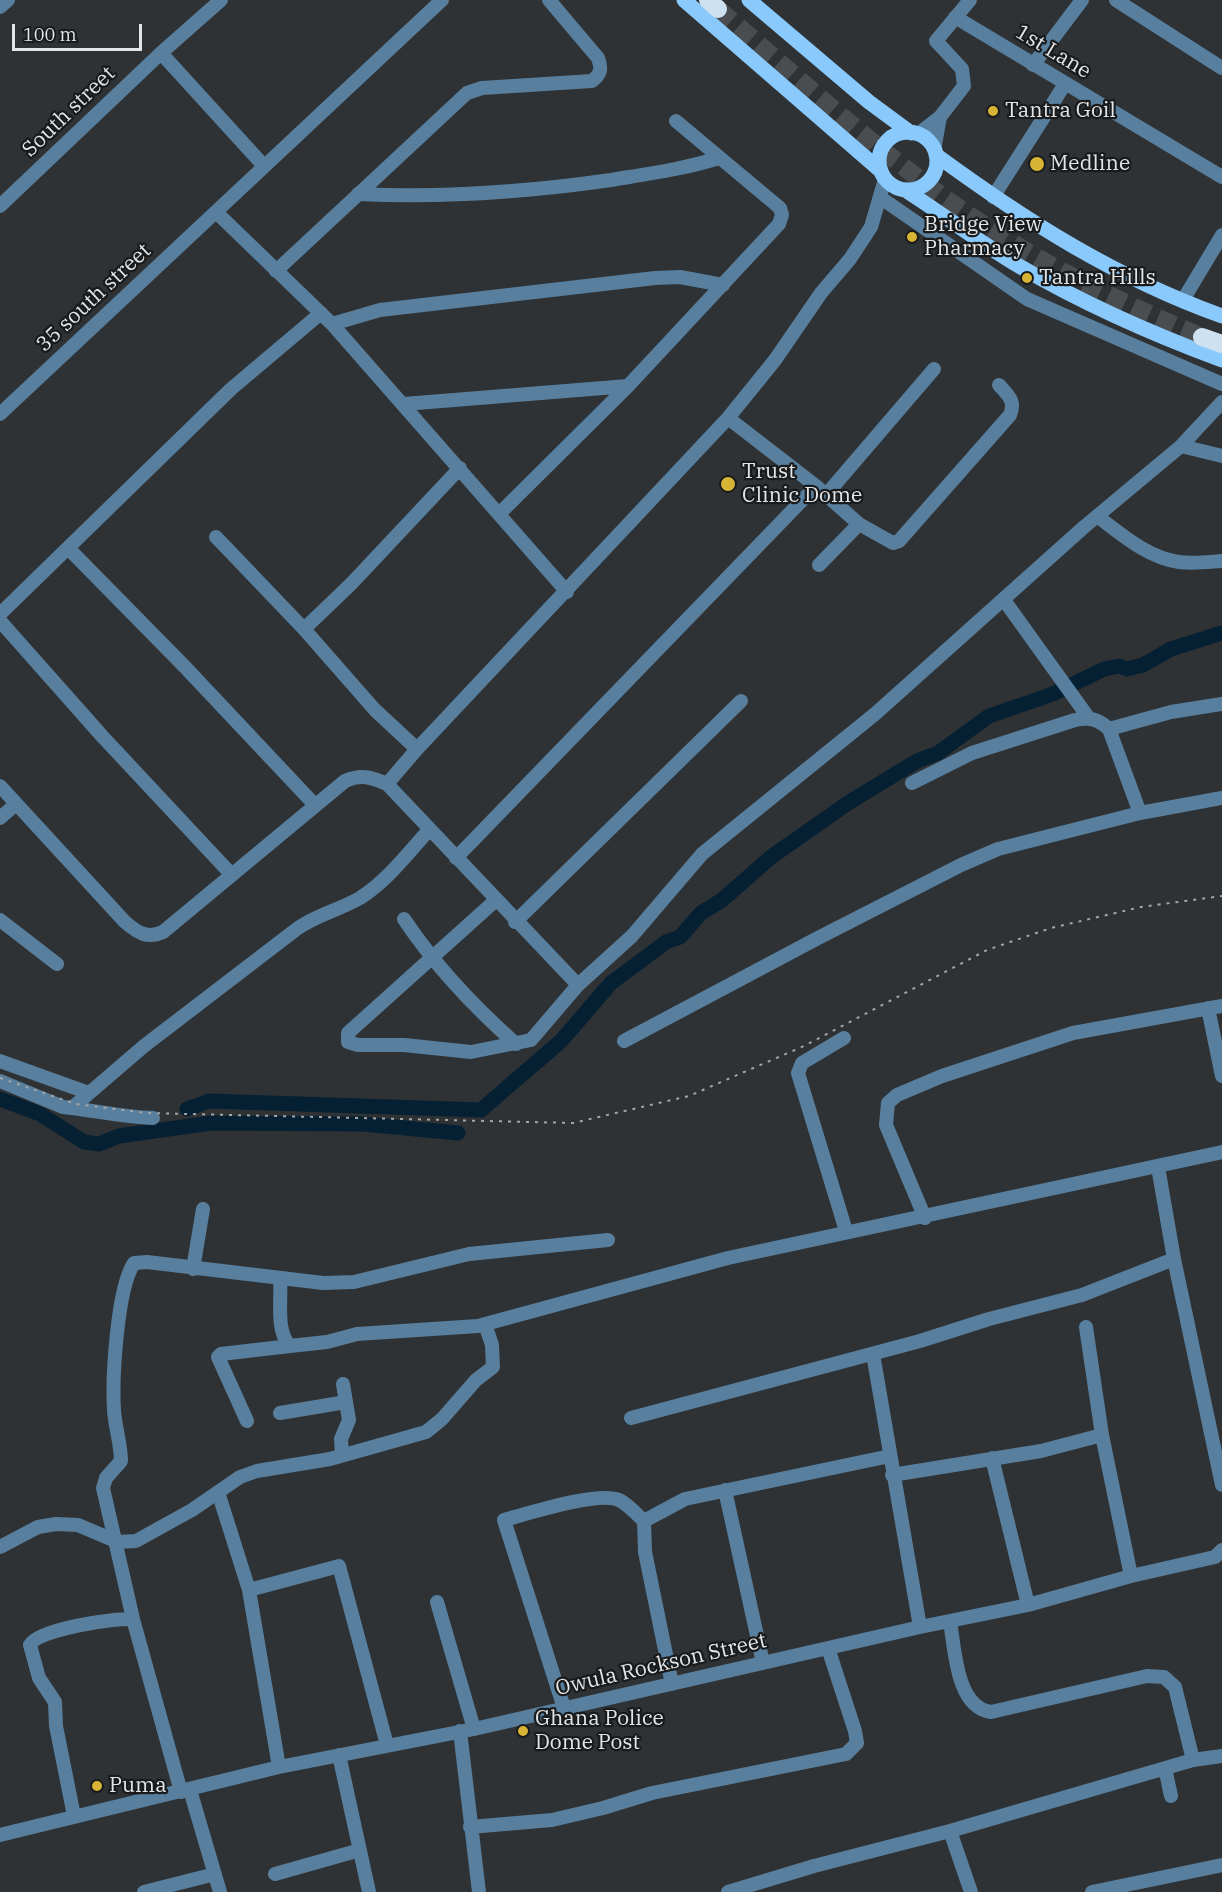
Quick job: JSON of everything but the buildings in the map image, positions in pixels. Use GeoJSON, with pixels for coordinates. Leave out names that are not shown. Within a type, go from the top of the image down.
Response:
{"type":"FeatureCollection","features":[{"type":"Feature","properties":{"kind":"highway"},"geometry":{"type":"LineString","coordinates":[[1210,331],[1222,344]]}},
{"type":"Feature","properties":{"kind":"main road"},"geometry":{"type":"LineString","coordinates":[[684,0],[903,190],[1045,280],[1147,332],[1222,360]]}},
{"type":"Feature","properties":{"kind":"main road"},"geometry":{"type":"LineString","coordinates":[[749,0],[869,102],[930,143],[935,152],[993,197],[1040,228],[1096,260],[1222,316]]}},
{"type":"Feature","properties":{"kind":"main road"},"geometry":{"type":"LineString","coordinates":[[883,175],[879,156],[882,147],[897,135],[914,133]]}},
{"type":"Feature","properties":{"kind":"main road"},"geometry":{"type":"LineString","coordinates":[[903,190],[921,187],[930,180],[935,170],[935,152]]}},
{"type":"Feature","properties":{"kind":"street"},"geometry":{"type":"LineString","coordinates":[[0,8],[8,0]]}},
{"type":"Feature","properties":{"kind":"street","name":"South street"},"geometry":{"type":"LineString","coordinates":[[0,206],[161,53],[221,0]]}},
{"type":"Feature","properties":{"kind":"street","name":"35 south street"},"geometry":{"type":"LineString","coordinates":[[0,414],[442,0]]}},
{"type":"Feature","properties":{"kind":"street"},"geometry":{"type":"LineString","coordinates":[[276,271],[467,93],[482,88],[592,81],[599,76],[602,68],[598,58],[549,0]]}},
{"type":"Feature","properties":{"kind":"street"},"geometry":{"type":"LineString","coordinates":[[914,133],[940,117],[964,86],[964,74],[958,62],[936,41],[970,0]]}},
{"type":"Feature","properties":{"kind":"street"},"geometry":{"type":"LineString","coordinates":[[1033,65],[1082,0]]}},
{"type":"Feature","properties":{"kind":"street"},"geometry":{"type":"LineString","coordinates":[[1116,0],[1222,68]]}},
{"type":"Feature","properties":{"kind":"street","name":"1st Lane"},"geometry":{"type":"LineString","coordinates":[[955,18],[1222,177]]}},
{"type":"Feature","properties":{"kind":"street"},"geometry":{"type":"LineString","coordinates":[[161,53],[264,166]]}},
{"type":"Feature","properties":{"kind":"street"},"geometry":{"type":"LineString","coordinates":[[993,197],[1065,84]]}},
{"type":"Feature","properties":{"kind":"street"},"geometry":{"type":"LineString","coordinates":[[935,152],[940,117]]}},
{"type":"Feature","properties":{"kind":"street"},"geometry":{"type":"LineString","coordinates":[[500,513],[628,386],[779,224],[782,215],[780,207],[675,121]]}},
{"type":"Feature","properties":{"kind":"street"},"geometry":{"type":"LineString","coordinates":[[358,194],[437,196],[560,188],[694,165],[719,158]]}},
{"type":"Feature","properties":{"kind":"street"},"geometry":{"type":"LineString","coordinates":[[387,784],[417,749],[567,592],[728,418],[775,360],[821,293],[850,259],[882,202],[883,175]]}},
{"type":"Feature","properties":{"kind":"street"},"geometry":{"type":"LineString","coordinates":[[882,202],[903,190]]}},
{"type":"Feature","properties":{"kind":"street"},"geometry":{"type":"LineString","coordinates":[[882,202],[1027,299],[1222,384]]}},
{"type":"Feature","properties":{"kind":"street"},"geometry":{"type":"LineString","coordinates":[[216,212],[332,324],[567,592]]}},
{"type":"Feature","properties":{"kind":"street"},"geometry":{"type":"LineString","coordinates":[[1183,300],[1222,235]]}},
{"type":"Feature","properties":{"kind":"street"},"geometry":{"type":"LineString","coordinates":[[332,324],[380,310],[655,278],[680,277],[723,285]]}},
{"type":"Feature","properties":{"kind":"street"},"geometry":{"type":"LineString","coordinates":[[0,614],[231,389],[321,313]]}},
{"type":"Feature","properties":{"kind":"street"},"geometry":{"type":"LineString","coordinates":[[456,858],[821,490],[934,369]]}},
{"type":"Feature","properties":{"kind":"street"},"geometry":{"type":"LineString","coordinates":[[728,418],[821,490],[860,524],[888,541],[899,541],[1010,415],[1014,407],[1012,399],[999,385]]}},
{"type":"Feature","properties":{"kind":"street"},"geometry":{"type":"LineString","coordinates":[[404,404],[628,386]]}},
{"type":"Feature","properties":{"kind":"street"},"geometry":{"type":"LineString","coordinates":[[496,900],[348,1033],[348,1042],[358,1045],[404,1045],[471,1052],[531,1040],[578,985],[632,936],[702,854],[773,794],[818,762],[1097,516],[1181,446],[1222,402]]}},
{"type":"Feature","properties":{"kind":"street"},"geometry":{"type":"LineString","coordinates":[[1181,446],[1222,456]]}},
{"type":"Feature","properties":{"kind":"street"},"geometry":{"type":"LineString","coordinates":[[304,629],[351,584],[460,468]]}},
{"type":"Feature","properties":{"kind":"street"},"geometry":{"type":"LineString","coordinates":[[1097,516],[1126,538],[1162,557],[1189,563],[1222,561]]}},
{"type":"Feature","properties":{"kind":"street"},"geometry":{"type":"LineString","coordinates":[[819,566],[860,524]]}},
{"type":"Feature","properties":{"kind":"street"},"geometry":{"type":"LineString","coordinates":[[216,537],[304,629],[375,710],[417,749]]}},
{"type":"Feature","properties":{"kind":"street"},"geometry":{"type":"LineString","coordinates":[[69,549],[193,675],[314,804]]}},
{"type":"Feature","properties":{"kind":"street"},"geometry":{"type":"LineString","coordinates":[[1004,600],[1088,717]]}},
{"type":"Feature","properties":{"kind":"street"},"geometry":{"type":"LineString","coordinates":[[0,621],[102,736],[231,874]]}},
{"type":"Feature","properties":{"kind":"street"},"geometry":{"type":"LineString","coordinates":[[515,922],[741,701]]}},
{"type":"Feature","properties":{"kind":"street"},"geometry":{"type":"LineString","coordinates":[[1109,729],[1171,712],[1222,704]]}},
{"type":"Feature","properties":{"kind":"street"},"geometry":{"type":"LineString","coordinates":[[912,783],[972,753],[1088,717],[1100,721],[1109,729],[1140,813]]}},
{"type":"Feature","properties":{"kind":"street"},"geometry":{"type":"LineString","coordinates":[[0,786],[95,892],[125,922],[145,936],[163,932],[314,804],[345,781],[357,776],[371,778],[387,784],[515,922],[578,985]]}},
{"type":"Feature","properties":{"kind":"street"},"geometry":{"type":"LineString","coordinates":[[624,1041],[961,865],[998,849],[1140,813],[1222,798]]}},
{"type":"Feature","properties":{"kind":"street"},"geometry":{"type":"LineString","coordinates":[[0,818],[16,804]]}},
{"type":"Feature","properties":{"kind":"street"},"geometry":{"type":"LineString","coordinates":[[73,1107],[144,1046],[298,928],[317,915],[347,904],[375,887],[429,830]]}},
{"type":"Feature","properties":{"kind":"street"},"geometry":{"type":"LineString","coordinates":[[404,919],[431,959],[481,1013],[516,1044]]}},
{"type":"Feature","properties":{"kind":"street"},"geometry":{"type":"LineString","coordinates":[[0,920],[57,964]]}},
{"type":"Feature","properties":{"kind":"street"},"geometry":{"type":"LineString","coordinates":[[925,1218],[886,1125],[888,1103],[897,1095],[942,1076],[1073,1033],[1222,1006]]}},
{"type":"Feature","properties":{"kind":"street"},"geometry":{"type":"LineString","coordinates":[[1208,1008],[1222,1076]]}},
{"type":"Feature","properties":{"kind":"street"},"geometry":{"type":"LineString","coordinates":[[844,1038],[802,1063],[798,1073],[846,1231]]}},
{"type":"Feature","properties":{"kind":"street"},"geometry":{"type":"LineString","coordinates":[[0,1061],[89,1093]]}},
{"type":"Feature","properties":{"kind":"street"},"geometry":{"type":"LineString","coordinates":[[0,1081],[63,1107],[122,1117],[153,1118]]}},
{"type":"Feature","properties":{"kind":"street"},"geometry":{"type":"LineString","coordinates":[[247,1421],[218,1357],[221,1354],[327,1342],[357,1334],[409,1332],[485,1324],[728,1258],[846,1231],[925,1218],[1101,1177],[1222,1152]]}},
{"type":"Feature","properties":{"kind":"street"},"geometry":{"type":"LineString","coordinates":[[1158,1167],[1173,1259],[1222,1485]]}},
{"type":"Feature","properties":{"kind":"street"},"geometry":{"type":"LineString","coordinates":[[193,1269],[203,1209]]}},
{"type":"Feature","properties":{"kind":"street"},"geometry":{"type":"LineString","coordinates":[[220,1892],[185,1791],[133,1619],[113,1540],[103,1488],[106,1478],[121,1461],[114,1409],[115,1366],[123,1299],[131,1268],[139,1262],[323,1283],[354,1282],[469,1254],[608,1240]]}},
{"type":"Feature","properties":{"kind":"street"},"geometry":{"type":"LineString","coordinates":[[631,1418],[873,1354],[1082,1295],[1173,1259]]}},
{"type":"Feature","properties":{"kind":"street"},"geometry":{"type":"LineString","coordinates":[[280,1279],[281,1328],[285,1341],[290,1346]]}},
{"type":"Feature","properties":{"kind":"street"},"geometry":{"type":"LineString","coordinates":[[0,1547],[38,1527],[56,1524],[78,1525],[113,1540],[136,1541],[153,1534],[240,1477],[257,1471],[342,1455],[426,1432],[442,1419],[476,1380],[494,1366],[492,1345],[485,1324]]}},
{"type":"Feature","properties":{"kind":"street"},"geometry":{"type":"LineString","coordinates":[[1086,1327],[1102,1435],[1131,1576]]}},
{"type":"Feature","properties":{"kind":"street"},"geometry":{"type":"LineString","coordinates":[[873,1354],[892,1475],[920,1627]]}},
{"type":"Feature","properties":{"kind":"street"},"geometry":{"type":"LineString","coordinates":[[342,1455],[341,1439],[349,1420],[343,1384]]}},
{"type":"Feature","properties":{"kind":"street"},"geometry":{"type":"LineString","coordinates":[[280,1413],[346,1402]]}},
{"type":"Feature","properties":{"kind":"street"},"geometry":{"type":"LineString","coordinates":[[892,1475],[1041,1450],[1102,1435]]}},
{"type":"Feature","properties":{"kind":"street"},"geometry":{"type":"LineString","coordinates":[[644,1521],[685,1499],[890,1456]]}},
{"type":"Feature","properties":{"kind":"street"},"geometry":{"type":"LineString","coordinates":[[992,1458],[1028,1605]]}},
{"type":"Feature","properties":{"kind":"street"},"geometry":{"type":"LineString","coordinates":[[725,1490],[763,1663]]}},
{"type":"Feature","properties":{"kind":"street"},"geometry":{"type":"LineString","coordinates":[[218,1492],[249,1590],[279,1767]]}},
{"type":"Feature","properties":{"kind":"street"},"geometry":{"type":"LineString","coordinates":[[564,1708],[504,1520],[571,1504],[610,1497],[624,1502],[644,1521],[645,1552],[672,1684]]}},
{"type":"Feature","properties":{"kind":"street","name":"Owula Rockson Street"},"geometry":{"type":"LineString","coordinates":[[0,1835],[279,1767],[467,1730],[920,1627],[1028,1605],[1131,1576],[1215,1557],[1222,1550]]}},
{"type":"Feature","properties":{"kind":"street"},"geometry":{"type":"LineString","coordinates":[[249,1590],[339,1566],[387,1745]]}},
{"type":"Feature","properties":{"kind":"street"},"geometry":{"type":"LineString","coordinates":[[436,1602],[467,1730],[470,1827],[479,1892]]}},
{"type":"Feature","properties":{"kind":"street"},"geometry":{"type":"LineString","coordinates":[[74,1816],[56,1726],[54,1702],[39,1678],[30,1645],[38,1637],[62,1630],[116,1618],[133,1619]]}},
{"type":"Feature","properties":{"kind":"street"},"geometry":{"type":"LineString","coordinates":[[950,1622],[967,1696],[981,1710],[991,1712],[1147,1676],[1164,1677],[1175,1687],[1193,1760]]}},
{"type":"Feature","properties":{"kind":"street"},"geometry":{"type":"LineString","coordinates":[[470,1827],[552,1820],[652,1793],[846,1754],[857,1743],[855,1731],[828,1648]]}},
{"type":"Feature","properties":{"kind":"street"},"geometry":{"type":"LineString","coordinates":[[339,1755],[369,1892]]}},
{"type":"Feature","properties":{"kind":"street"},"geometry":{"type":"LineString","coordinates":[[728,1892],[814,1866],[950,1831],[1193,1760],[1222,1756]]}},
{"type":"Feature","properties":{"kind":"street"},"geometry":{"type":"LineString","coordinates":[[1165,1768],[1171,1796]]}},
{"type":"Feature","properties":{"kind":"street"},"geometry":{"type":"LineString","coordinates":[[950,1831],[971,1892]]}},
{"type":"Feature","properties":{"kind":"street"},"geometry":{"type":"LineString","coordinates":[[275,1874],[360,1850]]}},
{"type":"Feature","properties":{"kind":"street"},"geometry":{"type":"LineString","coordinates":[[1099,1891],[1222,1865]]}},
{"type":"Feature","properties":{"kind":"street"},"geometry":{"type":"LineString","coordinates":[[144,1892],[215,1874]]}},
{"type":"Feature","properties":{"kind":"waterway"},"geometry":{"type":"LineString","coordinates":[[187,1109],[209,1101],[481,1110],[561,1041],[611,983],[666,942],[680,937],[701,913],[722,900],[771,857],[848,803],[917,761],[938,753],[989,716],[1053,694],[1104,669],[1119,666],[1127,669],[1143,665],[1171,649],[1222,633]]}},
{"type":"Feature","properties":{"kind":"waterway"},"geometry":{"type":"LineString","coordinates":[[0,1099],[40,1114],[84,1142],[99,1144],[119,1136],[211,1123],[363,1124],[458,1133]]}},
{"type":"Feature","properties":{"kind":"waterway"},"geometry":{"type":"LineString","coordinates":[[179,1121],[183,1128]]}},
{"type":"Feature","properties":{"kind":"tunnel"},"geometry":{"type":"LineString","coordinates":[[718,9],[874,143],[972,217],[1055,268],[1142,311],[1202,337]]}},
{"type":"Feature","properties":{"kind":"railway"},"geometry":{"type":"LineString","coordinates":[[0,1078],[76,1104],[146,1113],[573,1123],[689,1096],[804,1046],[987,950],[1051,928],[1141,907],[1222,896]]}},
{"type":"Feature","properties":{"kind":"place","name":"Tantra Goil"},"geometry":{"type":"Point","coordinates":[993,111]}},
{"type":"Feature","properties":{"kind":"place","name":"Medline"},"geometry":{"type":"Point","coordinates":[1037,164]}},
{"type":"Feature","properties":{"kind":"place","name":"Bridge View Pharmacy"},"geometry":{"type":"Point","coordinates":[912,237]}},
{"type":"Feature","properties":{"kind":"place","name":"Tantra Hills"},"geometry":{"type":"Point","coordinates":[1027,278]}},
{"type":"Feature","properties":{"kind":"place","name":"Trust Clinic Dome"},"geometry":{"type":"Point","coordinates":[728,484]}},
{"type":"Feature","properties":{"kind":"place","name":"Ghana Police Dome Post"},"geometry":{"type":"Point","coordinates":[523,1731]}},
{"type":"Feature","properties":{"kind":"place","name":"Puma"},"geometry":{"type":"Point","coordinates":[97,1786]}}]}
